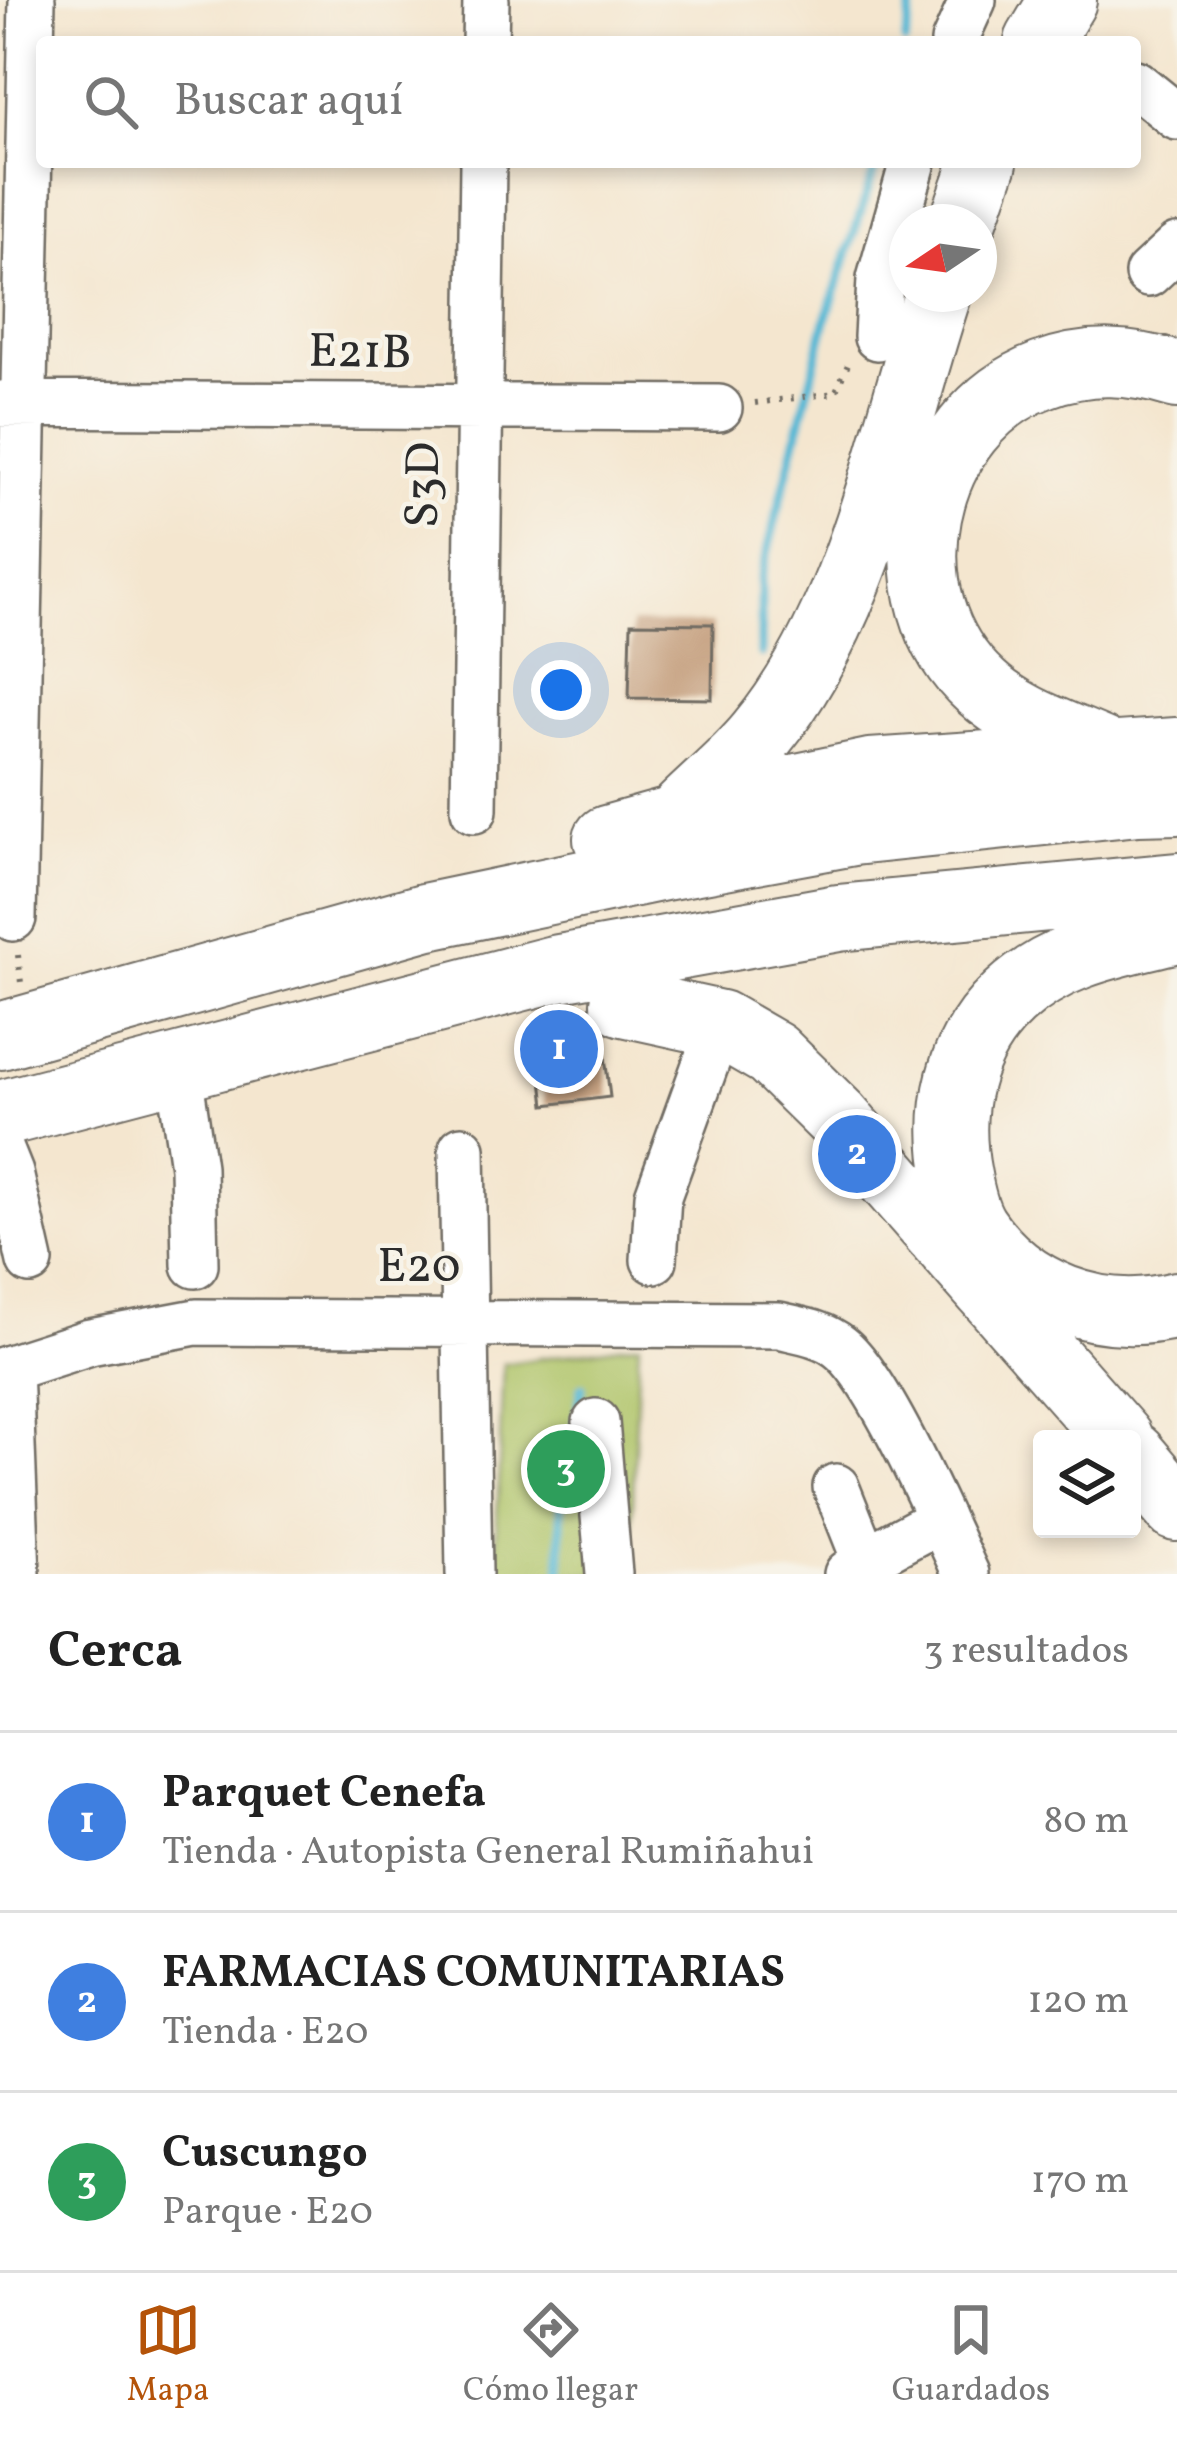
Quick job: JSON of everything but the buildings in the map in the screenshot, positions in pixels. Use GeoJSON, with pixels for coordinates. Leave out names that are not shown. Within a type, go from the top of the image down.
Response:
{"type":"FeatureCollection","features":[{"type":"Feature","properties":{"kind":"highway"},"geometry":{"type":"LineString","coordinates":[[1042,36],[1064,0]]}},
{"type":"Feature","properties":{"kind":"highway"},"geometry":{"type":"LineString","coordinates":[[970,204],[982,168]]}},
{"type":"Feature","properties":{"kind":"highway"},"geometry":{"type":"LineString","coordinates":[[676,819],[760,736],[799,679],[844,594],[932,312]]}},
{"type":"Feature","properties":{"kind":"highway"},"geometry":{"type":"LineString","coordinates":[[1111,754],[1009,708],[979,686],[934,613],[922,560],[922,533],[937,483],[962,440],[1003,399],[1037,377],[1108,362],[1141,364],[1177,375]]}},
{"type":"Feature","properties":{"kind":"highway"},"geometry":{"type":"LineString","coordinates":[[424,917],[489,874],[778,791],[870,772],[1177,752]]}},
{"type":"Feature","properties":{"kind":"highway"},"geometry":{"type":"LineString","coordinates":[[13,1032],[424,917],[853,832],[1177,801]]}},
{"type":"Feature","properties":{"kind":"highway"},"geometry":{"type":"LineString","coordinates":[[0,1114],[554,969],[838,917],[1177,886]]}},
{"type":"Feature","properties":{"kind":"highway"},"geometry":{"type":"LineString","coordinates":[[257,1046],[282,1054],[311,1054],[624,1003],[887,953],[1177,928]]}},
{"type":"Feature","properties":{"kind":"highway"},"geometry":{"type":"LineString","coordinates":[[1177,928],[1079,952],[1011,995],[968,1051],[955,1094],[952,1136],[962,1199],[974,1226],[1009,1265],[1036,1286],[1097,1310],[1133,1313],[1177,1306]]}},
{"type":"Feature","properties":{"kind":"highway"},"geometry":{"type":"LineString","coordinates":[[624,1003],[720,1024],[772,1054],[837,1118],[1111,1430]]}},
{"type":"Feature","properties":{"kind":"highway"},"geometry":{"type":"LineString","coordinates":[[1141,1466],[1177,1508]]}},
{"type":"Feature","properties":{"kind":"street"},"geometry":{"type":"LineString","coordinates":[[14,918],[12,405],[32,0]]}},
{"type":"Feature","properties":{"kind":"street"},"geometry":{"type":"LineString","coordinates":[[485,36],[486,0]]}},
{"type":"Feature","properties":{"kind":"street"},"geometry":{"type":"LineString","coordinates":[[957,36],[973,0]]}},
{"type":"Feature","properties":{"kind":"street"},"geometry":{"type":"LineString","coordinates":[[1141,88],[1177,117]]}},
{"type":"Feature","properties":{"kind":"street","name":"S3D"},"geometry":{"type":"LineString","coordinates":[[474,811],[483,168]]}},
{"type":"Feature","properties":{"kind":"street"},"geometry":{"type":"LineString","coordinates":[[877,337],[880,279],[911,168]]}},
{"type":"Feature","properties":{"kind":"street","name":"E21B"},"geometry":{"type":"LineString","coordinates":[[12,405],[719,408]]}},
{"type":"Feature","properties":{"kind":"street"},"geometry":{"type":"LineString","coordinates":[[654,1260],[658,1196],[720,1024]]}},
{"type":"Feature","properties":{"kind":"street"},"geometry":{"type":"LineString","coordinates":[[178,1066],[193,1167],[195,1265]]}},
{"type":"Feature","properties":{"kind":"street"},"geometry":{"type":"LineString","coordinates":[[0,1148],[30,1261]]}},
{"type":"Feature","properties":{"kind":"street"},"geometry":{"type":"LineString","coordinates":[[462,1149],[469,1574]]}},
{"type":"Feature","properties":{"kind":"street","name":"E20"},"geometry":{"type":"LineString","coordinates":[[4,1370],[90,1342],[196,1322],[779,1325],[841,1347],[869,1382],[940,1519]]}},
{"type":"Feature","properties":{"kind":"street"},"geometry":{"type":"LineString","coordinates":[[4,1370],[16,1574]]}},
{"type":"Feature","properties":{"kind":"street"},"geometry":{"type":"LineString","coordinates":[[596,1422],[609,1574]]}},
{"type":"Feature","properties":{"kind":"street"},"geometry":{"type":"LineString","coordinates":[[836,1487],[856,1567],[940,1519],[966,1574]]}},
{"type":"Feature","properties":{"kind":"path"},"geometry":{"type":"LineString","coordinates":[[778,400],[823,394]]}},
{"type":"Feature","properties":{"kind":"path"},"geometry":{"type":"LineString","coordinates":[[13,1032],[14,918]]}},
{"type":"Feature","properties":{"kind":"green space"},"geometry":{"type":"Polygon","coordinates":[[[639,1343],[630,1574],[495,1574],[503,1364],[639,1343]]]}},
{"type":"Feature","properties":{"kind":"waterway"},"geometry":{"type":"LineString","coordinates":[[906,36],[913,0]]}},
{"type":"Feature","properties":{"kind":"waterway"},"geometry":{"type":"LineString","coordinates":[[761,654],[761,578],[826,320],[875,168]]}},
{"type":"Feature","properties":{"kind":"waterway"},"geometry":{"type":"LineString","coordinates":[[561,1574],[561,1509],[582,1387]]}},
{"type":"Feature","properties":{"kind":"place","name":"Parquet Cenefa"},"geometry":{"type":"Point","coordinates":[559,1049]}},
{"type":"Feature","properties":{"kind":"place","name":"FARMACIAS COMUNITARIAS"},"geometry":{"type":"Point","coordinates":[857,1154]}},
{"type":"Feature","properties":{"kind":"place","name":"Cuscungo"},"geometry":{"type":"Point","coordinates":[566,1469]}}]}
